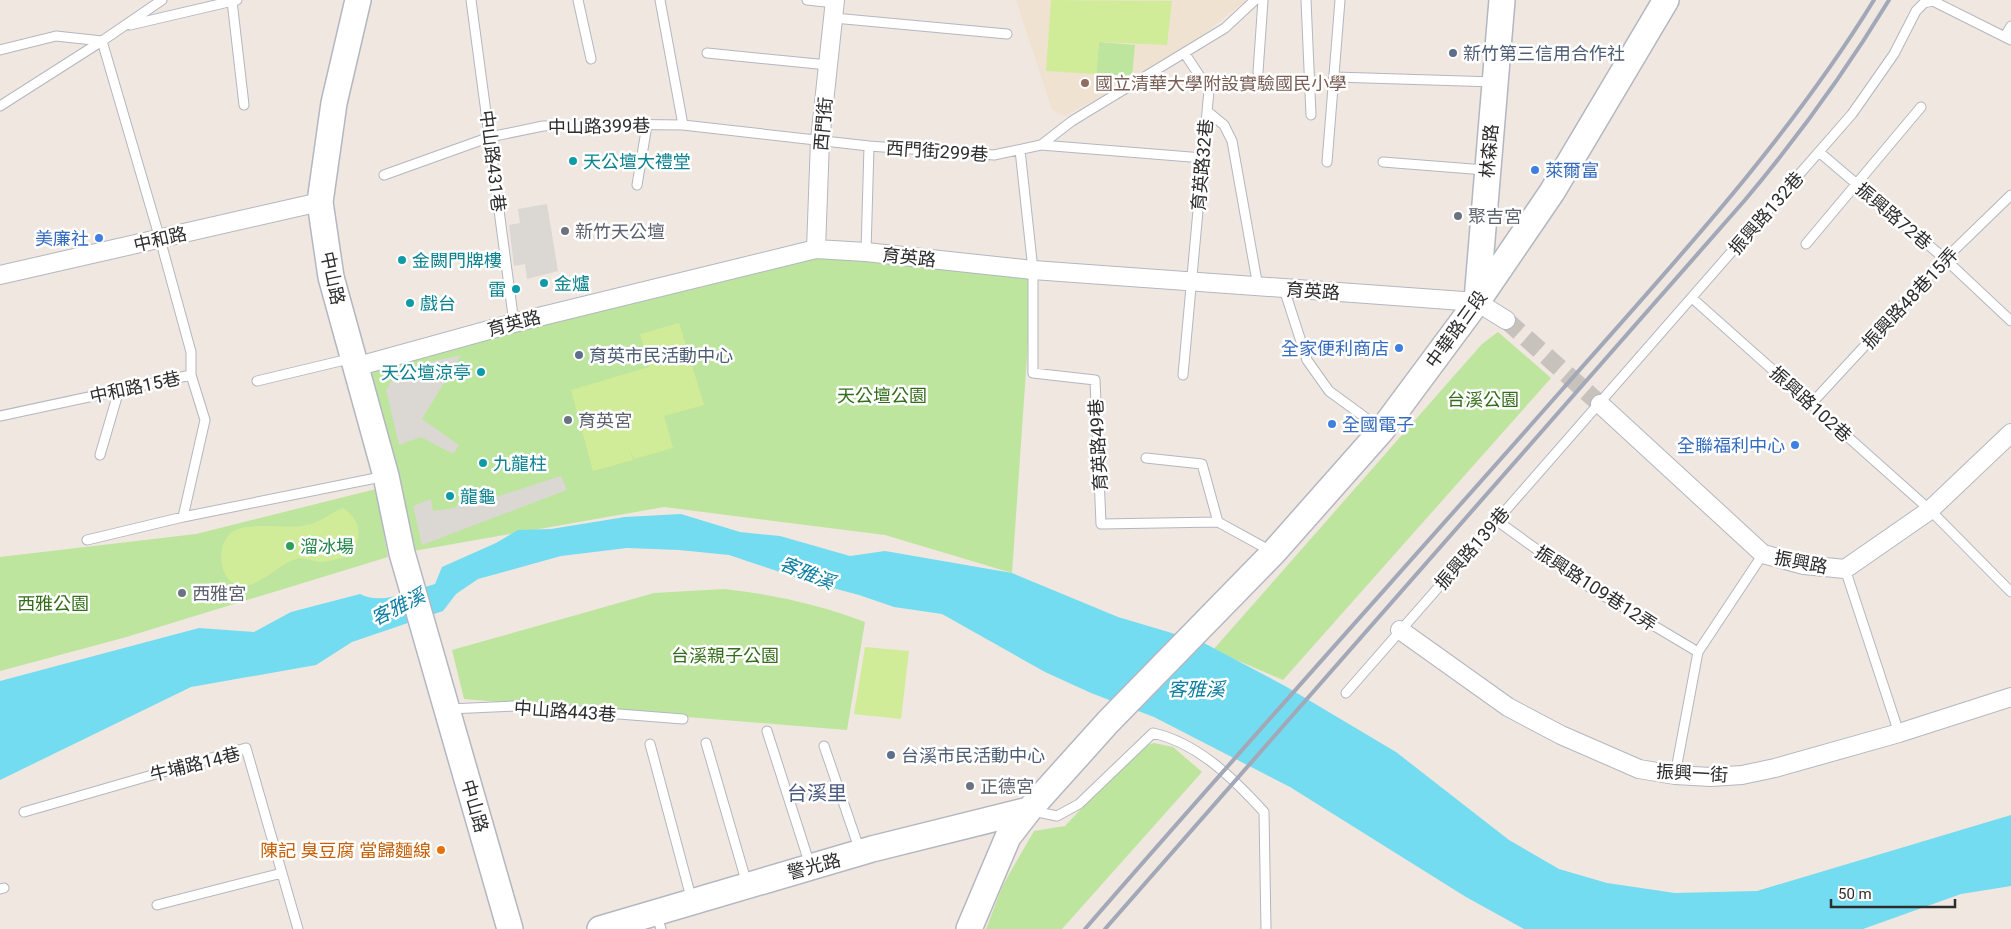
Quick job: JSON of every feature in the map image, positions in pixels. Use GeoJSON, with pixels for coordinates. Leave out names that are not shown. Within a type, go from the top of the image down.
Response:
{"type":"FeatureCollection","features":[{"type":"Feature","properties":{"kind":"street","name":"中山路"},"geometry":{"type":"LineString","coordinates":[[358,0],[334,103],[320,202],[331,277],[386,476],[402,553],[510,929]]}},
{"type":"Feature","properties":{"kind":"street","name":"林森路"},"geometry":{"type":"LineString","coordinates":[[1476,302],[1502,0]]}},
{"type":"Feature","properties":{"kind":"street","name":"中華路三段"},"geometry":{"type":"LineString","coordinates":[[1029,810],[1108,722],[1274,552],[1382,430],[1476,302],[1552,192],[1666,0]]}},
{"type":"Feature","properties":{"kind":"street","name":"西門街"},"geometry":{"type":"LineString","coordinates":[[816,249],[820,140],[835,7]]}},
{"type":"Feature","properties":{"kind":"street","name":"中和路"},"geometry":{"type":"LineString","coordinates":[[0,275],[320,202]]}},
{"type":"Feature","properties":{"kind":"street"},"geometry":{"type":"LineString","coordinates":[[1482,236],[1494,252],[1503,252],[1519,240]]}},
{"type":"Feature","properties":{"kind":"street","name":"育英路"},"geometry":{"type":"LineString","coordinates":[[354,363],[816,249],[866,252],[1033,270],[1476,302]]}},
{"type":"Feature","properties":{"kind":"street"},"geometry":{"type":"LineString","coordinates":[[1476,302],[1506,320]]}},
{"type":"Feature","properties":{"kind":"street","name":"振興路"},"geometry":{"type":"LineString","coordinates":[[1600,404],[1763,554],[1804,565],[1845,569],[1930,510],[2011,433]]}},
{"type":"Feature","properties":{"kind":"street","name":"振興一街"},"geometry":{"type":"LineString","coordinates":[[1400,630],[1501,702],[1561,735],[1639,769],[1675,775],[1711,777],[1742,775],[1898,733],[2011,697]]}},
{"type":"Feature","properties":{"kind":"street"},"geometry":{"type":"LineString","coordinates":[[969,929],[1008,837],[1029,810]]}},
{"type":"Feature","properties":{"kind":"street","name":"警光路"},"geometry":{"type":"LineString","coordinates":[[600,929],[658,921],[692,902],[747,885],[962,826],[1029,810]]}},
{"type":"Feature","properties":{"kind":"lane"},"geometry":{"type":"LineString","coordinates":[[0,106],[162,0]]}},
{"type":"Feature","properties":{"kind":"lane"},"geometry":{"type":"LineString","coordinates":[[123,27],[234,0],[244,105]]}},
{"type":"Feature","properties":{"kind":"lane","name":"中山路431巷"},"geometry":{"type":"LineString","coordinates":[[471,0],[514,323]]}},
{"type":"Feature","properties":{"kind":"lane"},"geometry":{"type":"LineString","coordinates":[[578,0],[591,59]]}},
{"type":"Feature","properties":{"kind":"lane"},"geometry":{"type":"LineString","coordinates":[[660,0],[683,125]]}},
{"type":"Feature","properties":{"kind":"lane"},"geometry":{"type":"LineString","coordinates":[[807,0],[835,7],[1007,34]]}},
{"type":"Feature","properties":{"kind":"lane"},"geometry":{"type":"LineString","coordinates":[[1041,145],[1072,121],[1225,28],[1255,0]]}},
{"type":"Feature","properties":{"kind":"lane"},"geometry":{"type":"LineString","coordinates":[[1258,72],[1263,0]]}},
{"type":"Feature","properties":{"kind":"lane"},"geometry":{"type":"LineString","coordinates":[[1306,0],[1310,115]]}},
{"type":"Feature","properties":{"kind":"lane"},"geometry":{"type":"LineString","coordinates":[[1327,162],[1340,0]]}},
{"type":"Feature","properties":{"kind":"lane","name":"振興路132巷"},"geometry":{"type":"LineString","coordinates":[[1600,404],[1820,152],[1872,87],[1894,54],[1916,11],[1924,3],[1933,1],[2008,38]]}},
{"type":"Feature","properties":{"kind":"lane"},"geometry":{"type":"LineString","coordinates":[[2008,38],[2011,26]]}},
{"type":"Feature","properties":{"kind":"lane"},"geometry":{"type":"LineString","coordinates":[[0,50],[56,36],[102,41]]}},
{"type":"Feature","properties":{"kind":"lane","name":"中和路15巷"},"geometry":{"type":"LineString","coordinates":[[0,416],[191,375],[191,352],[102,41]]}},
{"type":"Feature","properties":{"kind":"lane"},"geometry":{"type":"LineString","coordinates":[[707,53],[828,66]]}},
{"type":"Feature","properties":{"kind":"lane","name":"育英路32巷"},"geometry":{"type":"LineString","coordinates":[[1183,375],[1209,90],[1185,54]]}},
{"type":"Feature","properties":{"kind":"lane"},"geometry":{"type":"LineString","coordinates":[[1335,77],[1495,82]]}},
{"type":"Feature","properties":{"kind":"lane"},"geometry":{"type":"LineString","coordinates":[[1806,244],[1922,107]]}},
{"type":"Feature","properties":{"kind":"lane"},"geometry":{"type":"LineString","coordinates":[[1207,110],[1224,125],[1232,140],[1258,287]]}},
{"type":"Feature","properties":{"kind":"lane"},"geometry":{"type":"LineString","coordinates":[[637,185],[648,125]]}},
{"type":"Feature","properties":{"kind":"lane","name":"中山路399巷"},"geometry":{"type":"LineString","coordinates":[[384,175],[490,137],[543,126],[683,125],[820,140]]}},
{"type":"Feature","properties":{"kind":"lane","name":"西門街299巷"},"geometry":{"type":"LineString","coordinates":[[820,140],[869,146],[994,155],[1041,145],[1203,158]]}},
{"type":"Feature","properties":{"kind":"lane"},"geometry":{"type":"LineString","coordinates":[[866,252],[869,146]]}},
{"type":"Feature","properties":{"kind":"lane"},"geometry":{"type":"LineString","coordinates":[[1020,150],[1033,270]]}},
{"type":"Feature","properties":{"kind":"lane","name":"振興路72巷"},"geometry":{"type":"LineString","coordinates":[[1820,152],[1945,260],[2011,321]]}},
{"type":"Feature","properties":{"kind":"lane"},"geometry":{"type":"LineString","coordinates":[[1383,162],[1488,171]]}},
{"type":"Feature","properties":{"kind":"lane","name":"振興路48巷15弄"},"geometry":{"type":"LineString","coordinates":[[1811,404],[1945,260],[2011,194]]}},
{"type":"Feature","properties":{"kind":"lane","name":"育英路49巷"},"geometry":{"type":"LineString","coordinates":[[1033,270],[1033,373],[1095,380],[1101,524],[1218,522]]}},
{"type":"Feature","properties":{"kind":"lane"},"geometry":{"type":"LineString","coordinates":[[1284,289],[1307,360],[1328,391],[1382,430]]}},
{"type":"Feature","properties":{"kind":"lane","name":"振興路102巷"},"geometry":{"type":"LineString","coordinates":[[1692,298],[1930,510],[2011,592]]}},
{"type":"Feature","properties":{"kind":"lane"},"geometry":{"type":"LineString","coordinates":[[257,381],[354,363]]}},
{"type":"Feature","properties":{"kind":"lane"},"geometry":{"type":"LineString","coordinates":[[183,518],[205,420],[191,375]]}},
{"type":"Feature","properties":{"kind":"lane"},"geometry":{"type":"LineString","coordinates":[[100,455],[119,390]]}},
{"type":"Feature","properties":{"kind":"lane","name":"振興路139巷"},"geometry":{"type":"LineString","coordinates":[[1346,693],[1496,520],[1600,404]]}},
{"type":"Feature","properties":{"kind":"lane"},"geometry":{"type":"LineString","coordinates":[[1146,458],[1202,464],[1218,522],[1274,552]]}},
{"type":"Feature","properties":{"kind":"lane"},"geometry":{"type":"LineString","coordinates":[[87,540],[386,476]]}},
{"type":"Feature","properties":{"kind":"lane","name":"振興路109巷12弄"},"geometry":{"type":"LineString","coordinates":[[1496,520],[1589,587],[1698,652]]}},
{"type":"Feature","properties":{"kind":"lane"},"geometry":{"type":"LineString","coordinates":[[1675,775],[1698,652],[1763,554]]}},
{"type":"Feature","properties":{"kind":"lane"},"geometry":{"type":"LineString","coordinates":[[1845,569],[1898,733]]}},
{"type":"Feature","properties":{"kind":"lane","name":"中山路443巷"},"geometry":{"type":"LineString","coordinates":[[446,710],[516,706],[683,719]]}},
{"type":"Feature","properties":{"kind":"lane"},"geometry":{"type":"LineString","coordinates":[[767,731],[811,867]]}},
{"type":"Feature","properties":{"kind":"lane"},"geometry":{"type":"LineString","coordinates":[[1029,810],[1057,816],[1079,804],[1153,734],[1169,737],[1203,755],[1246,792],[1264,812],[1266,929]]}},
{"type":"Feature","properties":{"kind":"lane"},"geometry":{"type":"LineString","coordinates":[[706,743],[747,885]]}},
{"type":"Feature","properties":{"kind":"lane"},"geometry":{"type":"LineString","coordinates":[[650,744],[692,902]]}},
{"type":"Feature","properties":{"kind":"lane"},"geometry":{"type":"LineString","coordinates":[[824,746],[861,853]]}},
{"type":"Feature","properties":{"kind":"lane","name":"牛埔路14巷"},"geometry":{"type":"LineString","coordinates":[[24,812],[246,748],[298,929]]}},
{"type":"Feature","properties":{"kind":"lane"},"geometry":{"type":"LineString","coordinates":[[157,905],[282,873]]}},
{"type":"Feature","properties":{"kind":"shaded area","name":"國立清華大學附設實驗國民小學"},"geometry":{"type":"Polygon","coordinates":[[[1016,0],[1246,0],[1177,56],[1065,116],[1052,110],[1016,0]]]}},
{"type":"Feature","properties":{"kind":"shaded area"},"geometry":{"type":"Polygon","coordinates":[[[547,204],[558,271],[527,279],[525,264],[514,266],[509,225],[520,223],[518,209],[547,204]]]}},
{"type":"Feature","properties":{"kind":"shaded area"},"geometry":{"type":"Polygon","coordinates":[[[461,355],[422,419],[459,445],[453,454],[421,437],[399,445],[386,390],[395,376],[429,362],[461,355]]]}},
{"type":"Feature","properties":{"kind":"shaded area"},"geometry":{"type":"Polygon","coordinates":[[[561,476],[567,490],[422,545],[413,506],[431,499],[433,511],[455,508],[464,495],[486,500],[561,476]]]}},
{"type":"Feature","properties":{"kind":"green space"},"geometry":{"type":"Polygon","coordinates":[[[1051,0],[1172,1],[1167,45],[1099,42],[1096,74],[1046,71],[1051,0]]]}},
{"type":"Feature","properties":{"kind":"green space"},"geometry":{"type":"Polygon","coordinates":[[[1099,42],[1135,45],[1132,77],[1096,74],[1099,42]]]}},
{"type":"Feature","properties":{"kind":"green space","name":"天公壇公園"},"geometry":{"type":"Polygon","coordinates":[[[816,249],[1033,270],[1012,573],[885,535],[664,507],[402,553],[355,367],[816,249]]]}},
{"type":"Feature","properties":{"kind":"green space"},"geometry":{"type":"Polygon","coordinates":[[[679,323],[704,405],[664,416],[673,448],[634,459],[629,447],[633,460],[593,471],[571,390],[649,367],[640,334],[679,323]]]}},
{"type":"Feature","properties":{"kind":"green space","name":"台溪公園"},"geometry":{"type":"Polygon","coordinates":[[[1498,332],[1551,378],[1283,680],[1213,650],[1482,344],[1498,332]]]}},
{"type":"Feature","properties":{"kind":"green space","name":"西雅公園"},"geometry":{"type":"Polygon","coordinates":[[[376,489],[388,557],[123,638],[0,671],[0,557],[196,534],[376,489]]]}},
{"type":"Feature","properties":{"kind":"green space","name":"溜冰場"},"geometry":{"type":"Polygon","coordinates":[[[343,508],[354,519],[358,531],[356,544],[349,557],[322,562],[296,559],[248,586],[234,583],[224,571],[221,555],[223,546],[226,539],[237,529],[255,526],[294,527],[309,525],[343,508]]]}},
{"type":"Feature","properties":{"kind":"green space","name":"台溪親子公園"},"geometry":{"type":"Polygon","coordinates":[[[724,589],[796,601],[831,610],[865,622],[847,730],[464,699],[452,650],[654,593],[724,589]]]}},
{"type":"Feature","properties":{"kind":"green space"},"geometry":{"type":"Polygon","coordinates":[[[865,647],[909,651],[901,719],[854,714],[865,647]]]}},
{"type":"Feature","properties":{"kind":"green space"},"geometry":{"type":"Polygon","coordinates":[[[1154,743],[1173,747],[1202,772],[1062,929],[986,929],[1003,885],[1034,831],[1065,826],[1139,747],[1154,743]]]}},
{"type":"Feature","properties":{"kind":"water","name":"客雅溪"},"geometry":{"type":"Polygon","coordinates":[[[681,514],[740,532],[780,536],[850,556],[885,551],[1012,573],[1118,617],[1202,642],[1285,686],[1396,752],[1509,840],[1559,869],[1607,883],[1675,893],[1757,891],[2011,815],[2011,886],[1961,894],[1863,929],[1524,929],[1466,897],[1290,787],[1154,717],[1091,693],[1045,672],[942,614],[894,607],[729,555],[679,550],[627,548],[561,556],[478,579],[456,594],[443,611],[352,642],[316,665],[191,687],[0,780],[0,681],[199,628],[254,632],[291,612],[360,594],[378,598],[397,596],[435,584],[442,567],[496,543],[518,530],[551,529],[625,517],[681,514]]]}},
{"type":"Feature","properties":{"kind":"tunnel"},"geometry":{"type":"LineString","coordinates":[[1506,320],[1600,404]]}},
{"type":"Feature","properties":{"kind":"railway"},"geometry":{"type":"LineString","coordinates":[[1085,929],[1726,202],[1803,104],[1840,53],[1874,0]]}},
{"type":"Feature","properties":{"kind":"railway"},"geometry":{"type":"LineString","coordinates":[[1105,929],[1745,200],[1821,103],[1889,0]]}},
{"type":"Feature","properties":{"kind":"place","name":"新竹第三信用合作社"},"geometry":{"type":"Point","coordinates":[1453,53]}},
{"type":"Feature","properties":{"kind":"place","name":"國立清華大學附設實驗國民小學"},"geometry":{"type":"Point","coordinates":[1085,83]}},
{"type":"Feature","properties":{"kind":"place","name":"天公壇大禮堂"},"geometry":{"type":"Point","coordinates":[573,161]}},
{"type":"Feature","properties":{"kind":"place","name":"萊爾富"},"geometry":{"type":"Point","coordinates":[1535,170]}},
{"type":"Feature","properties":{"kind":"place","name":"聚吉宮"},"geometry":{"type":"Point","coordinates":[1458,216]}},
{"type":"Feature","properties":{"kind":"place","name":"新竹天公壇"},"geometry":{"type":"Point","coordinates":[565,231]}},
{"type":"Feature","properties":{"kind":"place","name":"美廉社"},"geometry":{"type":"Point","coordinates":[99,238]}},
{"type":"Feature","properties":{"kind":"place","name":"金闕門牌樓"},"geometry":{"type":"Point","coordinates":[402,260]}},
{"type":"Feature","properties":{"kind":"place","name":"金爐"},"geometry":{"type":"Point","coordinates":[544,283]}},
{"type":"Feature","properties":{"kind":"place","name":"雷"},"geometry":{"type":"Point","coordinates":[516,289]}},
{"type":"Feature","properties":{"kind":"place","name":"戲台"},"geometry":{"type":"Point","coordinates":[410,303]}},
{"type":"Feature","properties":{"kind":"place","name":"全家便利商店"},"geometry":{"type":"Point","coordinates":[1399,348]}},
{"type":"Feature","properties":{"kind":"place","name":"育英市民活動中心"},"geometry":{"type":"Point","coordinates":[579,355]}},
{"type":"Feature","properties":{"kind":"place","name":"天公壇涼亭"},"geometry":{"type":"Point","coordinates":[481,372]}},
{"type":"Feature","properties":{"kind":"place","name":"育英宮"},"geometry":{"type":"Point","coordinates":[568,420]}},
{"type":"Feature","properties":{"kind":"place","name":"全國電子"},"geometry":{"type":"Point","coordinates":[1332,424]}},
{"type":"Feature","properties":{"kind":"place","name":"全聯福利中心"},"geometry":{"type":"Point","coordinates":[1795,445]}},
{"type":"Feature","properties":{"kind":"place","name":"九龍柱"},"geometry":{"type":"Point","coordinates":[483,463]}},
{"type":"Feature","properties":{"kind":"place","name":"龍龜"},"geometry":{"type":"Point","coordinates":[450,496]}},
{"type":"Feature","properties":{"kind":"place","name":"溜冰場"},"geometry":{"type":"Point","coordinates":[290,546]}},
{"type":"Feature","properties":{"kind":"place","name":"西雅宮"},"geometry":{"type":"Point","coordinates":[182,593]}},
{"type":"Feature","properties":{"kind":"place","name":"台溪市民活動中心"},"geometry":{"type":"Point","coordinates":[891,755]}},
{"type":"Feature","properties":{"kind":"place","name":"正德宮"},"geometry":{"type":"Point","coordinates":[970,786]}},
{"type":"Feature","properties":{"kind":"place","name":"陳記 臭豆腐 當歸麵線"},"geometry":{"type":"Point","coordinates":[441,850]}},
{"type":"Feature","properties":{"kind":"district","name":"台溪里"},"geometry":{"type":"Point","coordinates":[817,793]}}]}
